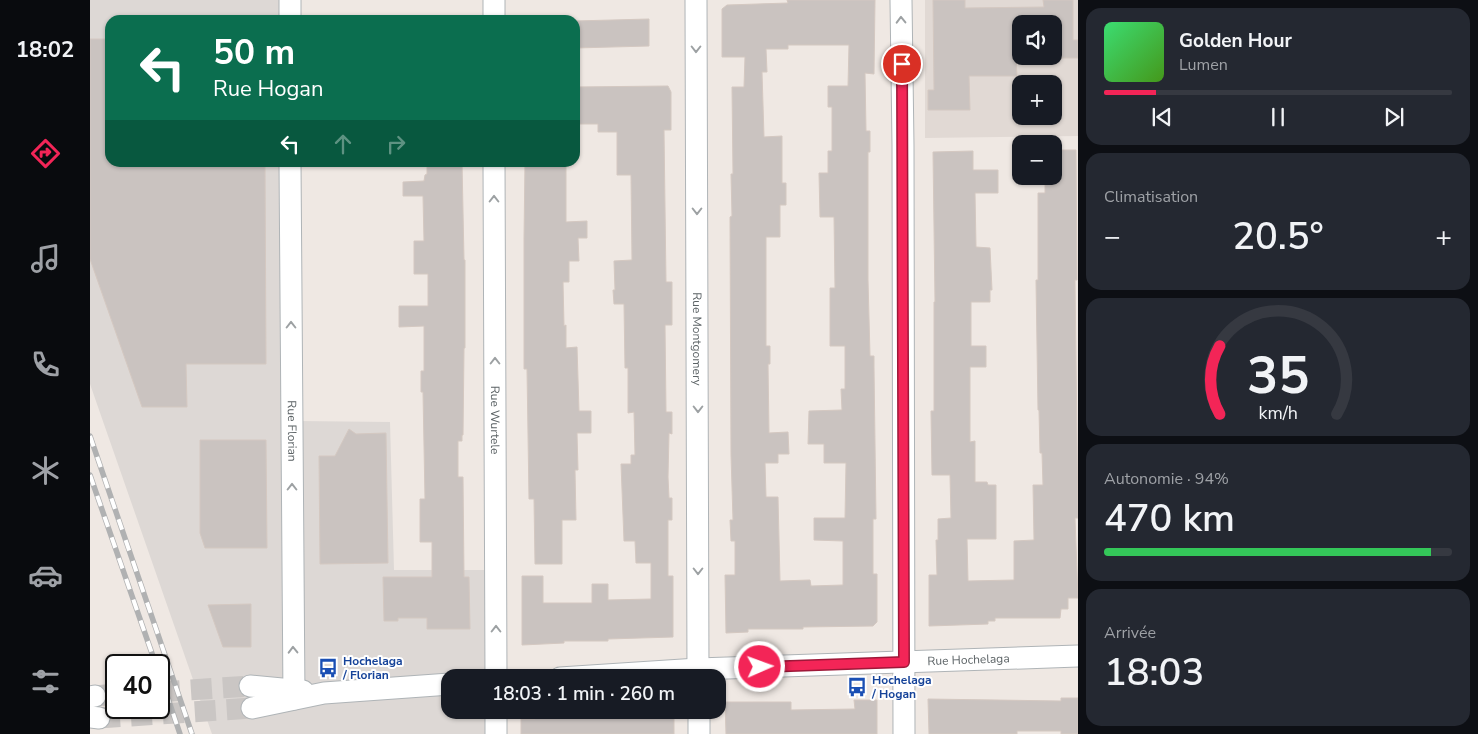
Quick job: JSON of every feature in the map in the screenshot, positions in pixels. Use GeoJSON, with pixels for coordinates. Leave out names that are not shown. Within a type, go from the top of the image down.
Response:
{"type":"FeatureCollection","features":[{"type":"Feature","properties":{"kind":"street"},"geometry":{"type":"LineString","coordinates":[[290,0],[290,15]]}},
{"type":"Feature","properties":{"kind":"street"},"geometry":{"type":"LineString","coordinates":[[494,0],[494,15]]}},
{"type":"Feature","properties":{"kind":"street","name":"Rue Montgomery"},"geometry":{"type":"LineString","coordinates":[[696,0],[698,669]]}},
{"type":"Feature","properties":{"kind":"street"},"geometry":{"type":"LineString","coordinates":[[901,0],[904,734]]}},
{"type":"Feature","properties":{"kind":"street","name":"Rue Florian"},"geometry":{"type":"LineString","coordinates":[[290,167],[294,694]]}},
{"type":"Feature","properties":{"kind":"street","name":"Rue Wurtele"},"geometry":{"type":"LineString","coordinates":[[494,167],[496,669]]}},
{"type":"Feature","properties":{"kind":"street","name":"Rue Hochelaga"},"geometry":{"type":"LineString","coordinates":[[726,672],[904,662],[1078,656]]}},
{"type":"Feature","properties":{"kind":"street"},"geometry":{"type":"LineString","coordinates":[[250,686],[294,694],[441,685]]}},
{"type":"Feature","properties":{"kind":"street"},"geometry":{"type":"LineString","coordinates":[[252,708],[294,694]]}},
{"type":"Feature","properties":{"kind":"street"},"geometry":{"type":"LineString","coordinates":[[496,719],[496,734]]}},
{"type":"Feature","properties":{"kind":"street"},"geometry":{"type":"LineString","coordinates":[[699,719],[699,734]]}},
{"type":"Feature","properties":{"kind":"shaded area"},"geometry":{"type":"Polygon","coordinates":[[[90,0],[290,0],[289,15],[105,15],[105,167],[288,167],[298,421],[390,422],[394,570],[495,570],[492,669],[441,669],[441,719],[491,719],[490,734],[212,734],[90,384],[90,0]]]}},
{"type":"Feature","properties":{"kind":"shaded area"},"geometry":{"type":"Polygon","coordinates":[[[925,0],[1078,0],[1078,136],[1012,135],[1012,137],[925,138],[925,0]]]}},
{"type":"Feature","properties":{"kind":"building"},"geometry":{"type":"Polygon","coordinates":[[[787,0],[875,0],[874,74],[865,73],[866,131],[870,131],[870,152],[868,152],[868,280],[870,356],[874,356],[876,519],[873,519],[873,574],[877,574],[877,622],[873,626],[748,629],[748,632],[726,633],[725,575],[735,575],[735,541],[731,541],[730,520],[733,520],[730,217],[732,216],[731,174],[733,174],[732,87],[744,87],[745,57],[722,57],[722,9],[727,5],[788,3],[787,0]],[[788,45],[788,49],[766,49],[767,72],[762,72],[764,137],[782,136],[782,183],[786,183],[786,205],[780,205],[780,237],[766,237],[766,346],[770,346],[770,364],[768,364],[769,433],[788,432],[789,454],[778,454],[778,463],[765,463],[766,497],[778,497],[780,581],[810,580],[811,586],[843,585],[843,541],[814,540],[814,518],[845,518],[846,463],[824,463],[824,444],[808,444],[809,411],[842,410],[841,389],[845,389],[845,346],[830,346],[830,288],[835,288],[834,217],[820,217],[819,173],[828,173],[828,151],[832,151],[832,107],[828,107],[828,86],[848,86],[849,45],[788,45]]]}},
{"type":"Feature","properties":{"kind":"building"},"geometry":{"type":"Polygon","coordinates":[[[933,0],[965,0],[965,8],[1044,7],[1043,0],[1073,0],[1073,40],[1078,40],[1078,58],[1062,58],[1062,15],[1012,15],[1012,65],[1016,65],[1017,75],[969,76],[970,110],[928,110],[928,90],[934,90],[933,0]]]}},
{"type":"Feature","properties":{"kind":"building"},"geometry":{"type":"Polygon","coordinates":[[[649,19],[649,46],[580,48],[580,21],[649,19]]]}},
{"type":"Feature","properties":{"kind":"building"},"geometry":{"type":"Polygon","coordinates":[[[90,39],[105,39],[105,167],[265,167],[266,364],[186,364],[187,407],[142,407],[90,259],[90,39]]]}},
{"type":"Feature","properties":{"kind":"building"},"geometry":{"type":"Polygon","coordinates":[[[668,86],[671,92],[671,130],[664,130],[666,282],[672,282],[672,325],[665,325],[666,412],[672,412],[672,434],[669,433],[668,477],[669,498],[672,498],[672,520],[668,520],[668,576],[673,576],[673,637],[608,639],[608,641],[564,641],[564,643],[522,645],[522,576],[543,576],[543,603],[592,603],[592,584],[608,584],[608,600],[651,599],[651,563],[636,563],[635,541],[624,541],[621,464],[631,464],[631,455],[635,455],[634,412],[628,413],[628,368],[625,368],[624,304],[614,304],[613,290],[615,290],[614,261],[632,260],[631,175],[617,175],[617,132],[598,132],[598,124],[580,124],[580,87],[668,86]]]}},
{"type":"Feature","properties":{"kind":"building"},"geometry":{"type":"Polygon","coordinates":[[[1062,150],[1076,150],[1077,280],[1075,280],[1078,518],[1075,518],[1078,598],[1068,598],[1068,609],[1061,609],[1060,618],[995,618],[995,621],[988,621],[988,624],[929,626],[929,575],[937,575],[936,540],[938,540],[938,519],[951,518],[950,475],[932,475],[931,411],[934,411],[935,302],[933,152],[973,151],[973,170],[998,170],[998,193],[975,193],[976,247],[990,248],[992,290],[990,290],[990,302],[971,302],[971,346],[986,346],[986,367],[970,367],[970,442],[975,441],[975,482],[987,482],[988,485],[996,485],[996,539],[967,539],[968,581],[1014,580],[1014,541],[1034,540],[1033,485],[1043,485],[1038,410],[1036,280],[1038,280],[1038,193],[1045,193],[1045,185],[1062,185],[1062,150]]]}},
{"type":"Feature","properties":{"kind":"building"},"geometry":{"type":"Polygon","coordinates":[[[427,167],[462,167],[465,348],[463,435],[462,441],[458,441],[458,477],[463,477],[464,577],[469,577],[470,629],[427,629],[427,618],[398,618],[398,621],[384,621],[383,577],[432,577],[432,542],[420,542],[420,499],[425,499],[423,392],[421,392],[421,371],[424,371],[424,326],[399,327],[399,306],[428,306],[428,274],[414,274],[414,241],[424,241],[423,196],[403,196],[403,182],[424,181],[427,167]]]}},
{"type":"Feature","properties":{"kind":"building"},"geometry":{"type":"Polygon","coordinates":[[[525,167],[566,167],[566,222],[587,221],[587,238],[578,238],[579,261],[569,261],[569,282],[563,282],[566,348],[577,347],[579,411],[591,411],[591,433],[577,433],[578,470],[575,470],[576,520],[562,520],[562,564],[535,564],[534,499],[529,499],[527,369],[524,369],[525,167]]]}},
{"type":"Feature","properties":{"kind":"building"},"geometry":{"type":"Polygon","coordinates":[[[349,429],[356,434],[386,433],[388,563],[320,564],[319,456],[335,456],[349,429]]]}},
{"type":"Feature","properties":{"kind":"building"},"geometry":{"type":"Polygon","coordinates":[[[200,440],[266,440],[267,548],[205,548],[200,533],[200,440]]]}},
{"type":"Feature","properties":{"kind":"building"},"geometry":{"type":"Polygon","coordinates":[[[251,604],[251,647],[223,647],[208,605],[251,604]]]}},
{"type":"Feature","properties":{"kind":"building"},"geometry":{"type":"Polygon","coordinates":[[[1061,698],[1078,698],[1078,734],[1061,734],[1061,731],[1017,731],[1017,734],[929,734],[928,699],[1061,701],[1061,698]]]}},
{"type":"Feature","properties":{"kind":"building"},"geometry":{"type":"Polygon","coordinates":[[[854,700],[877,700],[877,734],[726,734],[726,702],[791,702],[791,710],[855,709],[854,700]]]}},
{"type":"Feature","properties":{"kind":"building"},"geometry":{"type":"Polygon","coordinates":[[[521,719],[674,719],[674,734],[521,734],[521,719]]]}},
{"type":"Feature","properties":{"kind":"tunnel"},"geometry":{"type":"LineString","coordinates":[[170,691],[250,686]]}},
{"type":"Feature","properties":{"kind":"tunnel"},"geometry":{"type":"LineString","coordinates":[[95,696],[105,695]]}},
{"type":"Feature","properties":{"kind":"tunnel"},"geometry":{"type":"LineString","coordinates":[[99,718],[252,708]]}},
{"type":"Feature","properties":{"kind":"railway"},"geometry":{"type":"LineString","coordinates":[[90,436],[192,734]]}},
{"type":"Feature","properties":{"kind":"railway"},"geometry":{"type":"LineString","coordinates":[[90,475],[152,654]]}},
{"type":"Feature","properties":{"kind":"railway"},"geometry":{"type":"LineString","coordinates":[[170,704],[180,734]]}},
{"type":"Feature","properties":{"kind":"place","name":"Hochelaga / Florian"},"geometry":{"type":"Point","coordinates":[328,668]}},
{"type":"Feature","properties":{"kind":"place","name":"Hochelaga / Hogan"},"geometry":{"type":"Point","coordinates":[857,687]}},
{"type":"Feature","properties":{"kind":"route"},"geometry":{"type":"LineString","coordinates":[[760,667],[904,662],[902,64]]}}]}
